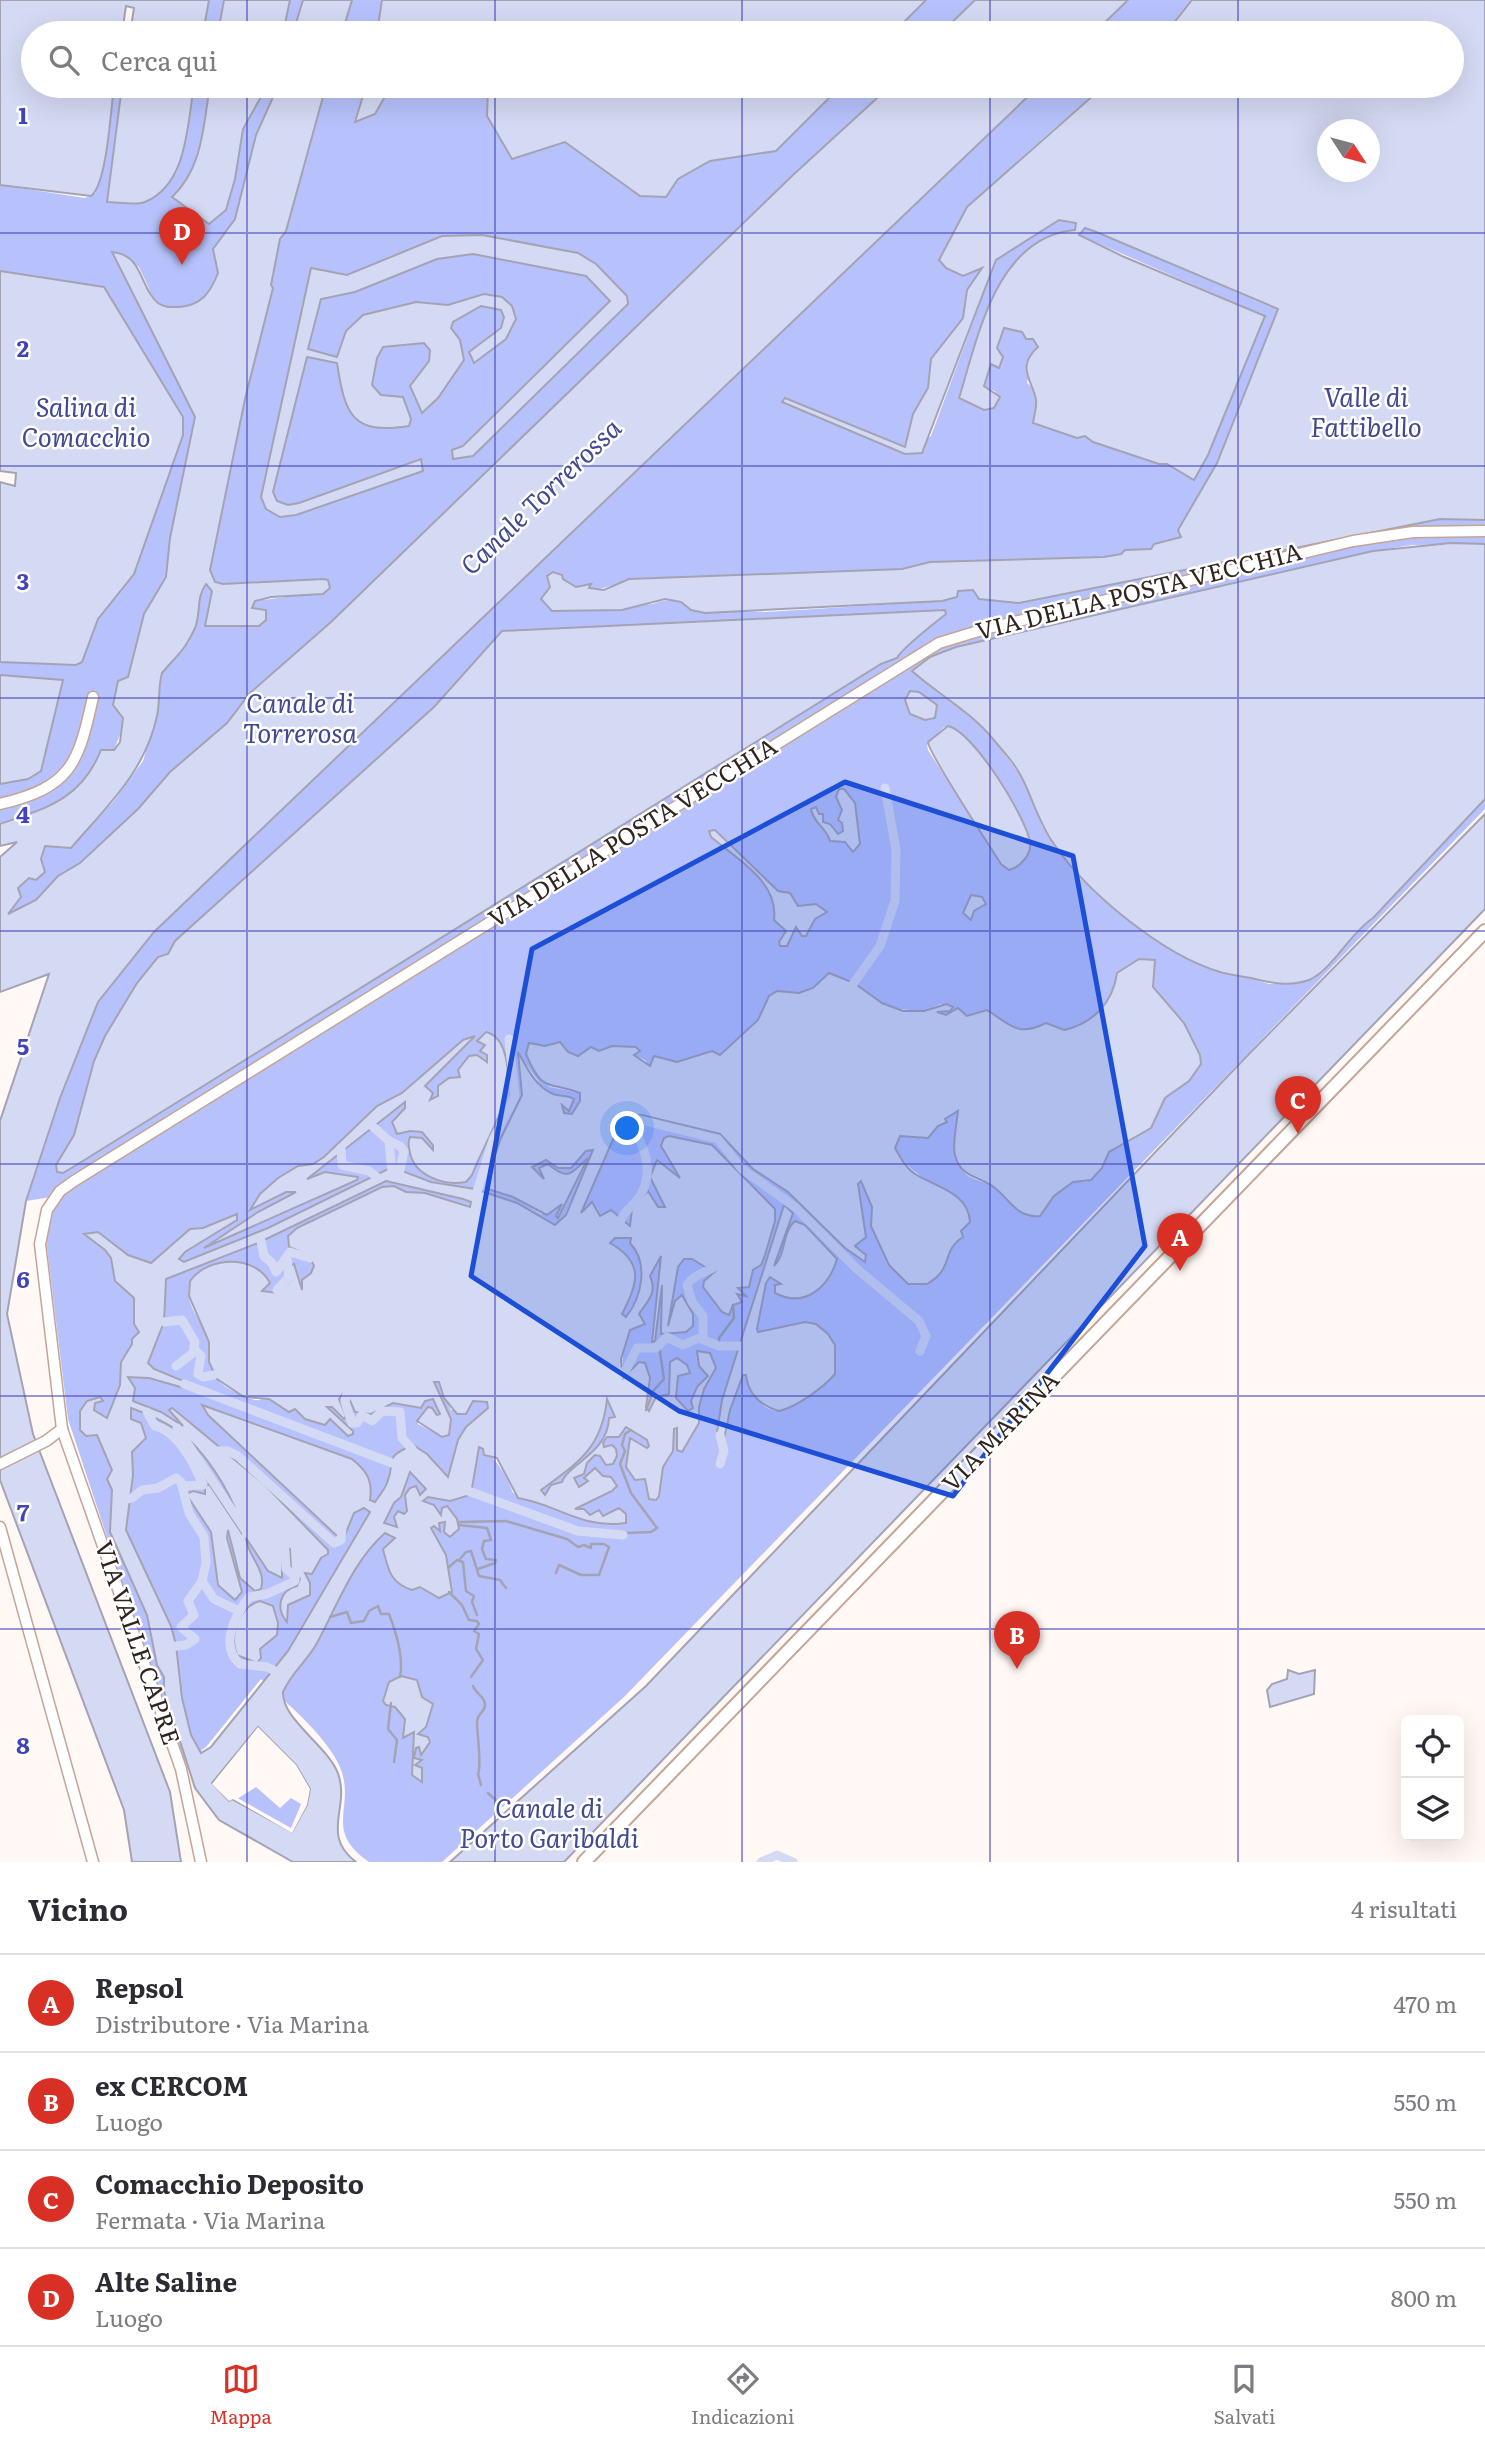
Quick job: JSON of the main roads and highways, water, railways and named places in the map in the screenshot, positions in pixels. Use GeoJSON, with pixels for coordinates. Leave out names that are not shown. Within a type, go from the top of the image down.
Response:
{"type":"FeatureCollection","features":[{"type":"Feature","properties":{"kind":"water"},"geometry":{"type":"Polygon","coordinates":[[[0,0],[209,0],[205,21],[132,21],[134,8],[126,6],[124,21],[21,21],[21,98],[113,98],[110,127],[101,177],[91,196],[0,185],[0,0]]]}},
{"type":"Feature","properties":{"kind":"water"},"geometry":{"type":"Polygon","coordinates":[[[224,0],[290,0],[286,21],[220,21],[224,0]]]}},
{"type":"Feature","properties":{"kind":"water"},"geometry":{"type":"Polygon","coordinates":[[[303,0],[352,0],[346,21],[297,21],[303,0]]]}},
{"type":"Feature","properties":{"kind":"water"},"geometry":{"type":"Polygon","coordinates":[[[382,0],[926,0],[905,21],[379,21],[382,0]]]}},
{"type":"Feature","properties":{"kind":"water"},"geometry":{"type":"Polygon","coordinates":[[[975,0],[1128,0],[1106,21],[953,21],[975,0]]]}},
{"type":"Feature","properties":{"kind":"water","name":"Valle di Fattibello"},"geometry":{"type":"Polygon","coordinates":[[[1192,0],[1485,0],[1485,520],[1440,519],[1019,603],[979,599],[973,590],[958,591],[957,597],[942,601],[705,613],[691,610],[681,602],[665,599],[622,610],[552,611],[541,599],[550,587],[547,576],[553,572],[562,575],[563,579],[576,587],[591,584],[589,588],[604,590],[629,579],[902,569],[930,562],[1104,557],[1121,554],[1125,550],[1151,549],[1154,544],[1181,537],[1178,530],[1217,463],[1278,309],[1094,231],[1085,228],[1079,235],[1265,316],[1208,455],[1194,480],[1167,464],[1159,464],[1093,442],[1085,436],[1077,438],[1033,423],[1036,400],[1026,368],[1031,354],[1038,347],[1033,339],[1026,339],[1022,332],[1004,328],[997,348],[1003,357],[999,368],[991,364],[984,386],[1000,397],[994,408],[984,410],[959,398],[983,320],[1009,270],[1026,251],[1048,237],[1075,230],[1076,223],[1059,220],[996,260],[922,453],[905,454],[782,402],[785,398],[905,447],[913,414],[928,388],[931,359],[963,318],[967,290],[982,268],[963,276],[946,268],[939,260],[967,207],[1090,98],[1464,98],[1464,21],[1175,21],[1192,0]]]}},
{"type":"Feature","properties":{"kind":"water"},"geometry":{"type":"Polygon","coordinates":[[[120,98],[192,98],[183,152],[170,182],[145,202],[107,202],[120,98]]]}},
{"type":"Feature","properties":{"kind":"water"},"geometry":{"type":"Polygon","coordinates":[[[208,98],[260,98],[243,129],[235,179],[226,210],[209,224],[172,197],[190,173],[203,131],[208,98]]]}},
{"type":"Feature","properties":{"kind":"water"},"geometry":{"type":"Polygon","coordinates":[[[273,98],[323,98],[286,231],[280,239],[271,285],[273,288],[245,399],[210,570],[215,582],[223,584],[324,579],[328,580],[330,588],[323,594],[271,597],[255,601],[252,608],[266,610],[266,620],[259,626],[205,626],[212,591],[206,584],[201,594],[197,623],[191,636],[162,673],[158,711],[151,736],[134,771],[111,803],[71,848],[45,846],[41,859],[45,872],[36,880],[29,878],[18,888],[21,897],[8,914],[36,900],[58,876],[80,863],[138,809],[170,772],[227,723],[250,693],[331,622],[793,175],[877,98],[1026,98],[154,932],[98,1002],[60,1098],[26,1201],[7,1314],[33,1434],[170,1792],[181,1862],[132,1862],[124,1810],[0,1480],[0,1121],[49,974],[0,992],[0,857],[17,842],[0,846],[0,824],[60,800],[83,780],[101,750],[114,750],[120,742],[123,718],[113,705],[118,681],[128,677],[144,614],[166,577],[170,538],[195,417],[112,252],[122,254],[136,265],[152,296],[161,305],[187,306],[204,297],[218,273],[213,249],[235,219],[256,135],[273,98]]]}},
{"type":"Feature","properties":{"kind":"water"},"geometry":{"type":"Polygon","coordinates":[[[362,98],[384,98],[375,114],[355,122],[362,98]]]}},
{"type":"Feature","properties":{"kind":"water"},"geometry":{"type":"Polygon","coordinates":[[[488,98],[829,98],[776,151],[710,161],[678,179],[666,197],[640,196],[565,142],[512,159],[487,116],[488,98]]]}},
{"type":"Feature","properties":{"kind":"water"},"geometry":{"type":"Polygon","coordinates":[[[482,235],[578,253],[596,264],[627,296],[628,304],[473,456],[453,459],[452,450],[463,446],[610,301],[586,276],[473,254],[437,259],[355,292],[321,299],[308,349],[337,357],[346,331],[363,315],[416,302],[448,305],[484,294],[502,297],[512,306],[516,319],[506,339],[474,363],[469,352],[501,328],[504,317],[501,310],[481,306],[453,322],[451,328],[460,340],[464,360],[438,398],[422,413],[410,386],[429,361],[430,350],[424,343],[383,347],[377,358],[372,385],[381,395],[403,397],[411,419],[409,426],[390,428],[363,424],[348,408],[337,363],[307,357],[273,492],[277,501],[288,505],[299,503],[421,459],[423,471],[296,515],[280,517],[266,509],[261,497],[311,268],[347,275],[442,236],[482,235]]]}},
{"type":"Feature","properties":{"kind":"water","name":"Salina di Comacchio"},"geometry":{"type":"Polygon","coordinates":[[[0,271],[104,287],[183,417],[183,435],[134,574],[98,619],[82,662],[76,665],[0,662],[0,482],[15,486],[16,473],[0,471],[0,271]]]}},
{"type":"Feature","properties":{"kind":"water"},"geometry":{"type":"Polygon","coordinates":[[[1451,543],[1485,544],[1485,799],[1325,969],[1302,982],[1273,983],[1220,972],[1175,952],[1128,920],[1106,902],[1068,863],[1049,837],[1021,776],[993,739],[974,720],[912,671],[930,657],[956,647],[1373,551],[1451,543]]]}},
{"type":"Feature","properties":{"kind":"water"},"geometry":{"type":"Polygon","coordinates":[[[945,610],[946,614],[897,658],[881,664],[78,1164],[63,1173],[57,1172],[56,1165],[74,1135],[94,1061],[105,1036],[137,983],[158,957],[168,954],[175,941],[434,707],[502,631],[945,610]]]}},
{"type":"Feature","properties":{"kind":"water"},"geometry":{"type":"Polygon","coordinates":[[[0,675],[63,680],[41,771],[28,779],[0,784],[0,675]]]}},
{"type":"Feature","properties":{"kind":"water"},"geometry":{"type":"Polygon","coordinates":[[[910,691],[919,692],[937,705],[935,718],[925,720],[910,714],[905,700],[910,691]]]}},
{"type":"Feature","properties":{"kind":"water"},"geometry":{"type":"Polygon","coordinates":[[[948,726],[959,731],[984,758],[1009,796],[1026,830],[1030,842],[1029,851],[1021,863],[1009,870],[1001,864],[931,750],[928,742],[948,726]]]}},
{"type":"Feature","properties":{"kind":"water"},"geometry":{"type":"Polygon","coordinates":[[[839,789],[844,789],[855,803],[860,844],[853,852],[845,842],[830,841],[811,809],[816,807],[819,814],[823,814],[823,822],[830,824],[838,834],[843,831],[842,823],[838,820],[842,810],[836,797],[839,789]]]}},
{"type":"Feature","properties":{"kind":"water","name":"Canale di Porto Garibaldi"},"geometry":{"type":"Polygon","coordinates":[[[1485,814],[1485,909],[564,1862],[450,1862],[646,1686],[1246,1057],[1485,814]]]}},
{"type":"Feature","properties":{"kind":"water"},"geometry":{"type":"Polygon","coordinates":[[[715,830],[778,891],[790,893],[798,906],[816,904],[827,912],[815,919],[806,936],[802,936],[796,927],[787,946],[780,946],[779,942],[786,931],[774,920],[774,906],[770,894],[754,872],[711,837],[709,831],[715,830]]]}},
{"type":"Feature","properties":{"kind":"water"},"geometry":{"type":"Polygon","coordinates":[[[971,895],[982,897],[986,904],[974,911],[971,920],[963,913],[971,895]]]}},
{"type":"Feature","properties":{"kind":"water"},"geometry":{"type":"Polygon","coordinates":[[[1139,959],[1155,960],[1153,987],[1184,1023],[1200,1055],[1201,1064],[1189,1081],[1165,1098],[1151,1128],[1109,1152],[1102,1168],[1091,1180],[1073,1182],[1054,1196],[1040,1216],[1032,1216],[1015,1208],[995,1188],[966,1173],[958,1163],[954,1140],[958,1111],[945,1119],[947,1122],[938,1126],[928,1138],[900,1136],[895,1148],[909,1169],[958,1197],[968,1212],[970,1222],[961,1231],[963,1237],[952,1248],[941,1272],[927,1284],[908,1284],[889,1265],[871,1226],[872,1207],[861,1181],[858,1184],[866,1237],[855,1246],[866,1255],[865,1262],[845,1248],[788,1192],[753,1169],[720,1134],[642,1115],[633,1116],[614,1137],[581,1213],[592,1202],[600,1216],[611,1210],[630,1226],[632,1209],[648,1191],[658,1207],[665,1207],[650,1177],[657,1160],[680,1178],[661,1146],[664,1138],[669,1136],[712,1145],[775,1209],[775,1221],[761,1265],[753,1270],[749,1287],[738,1288],[746,1296],[737,1294],[742,1302],[733,1305],[729,1315],[722,1312],[703,1287],[704,1281],[717,1270],[716,1266],[705,1267],[692,1259],[684,1259],[678,1267],[668,1326],[675,1301],[682,1295],[693,1314],[693,1326],[686,1332],[661,1334],[662,1285],[655,1341],[652,1342],[661,1256],[650,1276],[652,1293],[639,1314],[645,1324],[630,1330],[621,1359],[623,1378],[639,1362],[645,1363],[650,1378],[646,1407],[649,1411],[656,1397],[669,1394],[670,1362],[677,1358],[687,1365],[690,1373],[678,1376],[676,1398],[688,1411],[693,1408],[691,1401],[697,1387],[708,1376],[699,1366],[697,1351],[710,1353],[716,1368],[704,1389],[699,1407],[699,1423],[682,1452],[677,1450],[677,1428],[674,1429],[673,1451],[663,1467],[659,1496],[656,1500],[649,1499],[645,1479],[635,1480],[626,1467],[630,1438],[647,1448],[649,1446],[647,1440],[626,1427],[619,1437],[607,1437],[603,1443],[604,1447],[612,1445],[616,1449],[617,1456],[613,1464],[606,1465],[600,1456],[595,1455],[587,1463],[584,1474],[574,1478],[579,1487],[588,1481],[584,1478],[595,1468],[603,1476],[611,1477],[617,1486],[612,1491],[575,1509],[584,1509],[590,1515],[599,1510],[603,1516],[619,1508],[626,1514],[626,1523],[610,1524],[582,1519],[518,1498],[497,1458],[484,1455],[483,1449],[479,1447],[472,1488],[467,1496],[450,1501],[428,1497],[423,1501],[434,1505],[441,1515],[442,1508],[447,1506],[457,1519],[459,1529],[450,1537],[444,1532],[445,1522],[439,1523],[440,1531],[434,1526],[431,1528],[446,1555],[452,1592],[439,1598],[420,1587],[412,1590],[394,1579],[383,1549],[395,1538],[385,1533],[355,1570],[317,1643],[283,1692],[289,1712],[337,1771],[341,1784],[338,1819],[340,1841],[356,1862],[293,1862],[219,1820],[195,1788],[164,1691],[164,1677],[157,1665],[147,1615],[110,1532],[112,1490],[107,1479],[112,1470],[97,1435],[86,1436],[80,1430],[80,1411],[87,1401],[100,1397],[103,1401],[95,1403],[94,1410],[107,1418],[120,1385],[121,1362],[132,1344],[132,1339],[139,1332],[134,1324],[134,1298],[115,1281],[111,1258],[105,1250],[84,1234],[98,1232],[128,1255],[151,1263],[190,1229],[203,1228],[237,1214],[237,1220],[185,1252],[179,1259],[184,1262],[268,1228],[392,1167],[431,1182],[475,1189],[517,1203],[555,1225],[566,1215],[593,1150],[586,1151],[571,1168],[558,1168],[546,1160],[532,1167],[544,1179],[539,1168],[548,1164],[566,1174],[574,1171],[588,1158],[558,1218],[556,1216],[562,1204],[547,1215],[513,1197],[488,1189],[490,1169],[501,1138],[522,1095],[518,1052],[541,1086],[553,1094],[574,1099],[569,1111],[562,1105],[564,1113],[572,1114],[580,1101],[580,1093],[547,1084],[537,1075],[526,1054],[529,1043],[545,1046],[560,1042],[568,1052],[578,1056],[591,1047],[599,1051],[612,1046],[636,1047],[640,1051],[634,1055],[650,1066],[654,1056],[677,1062],[712,1051],[720,1055],[758,1020],[769,996],[777,991],[799,993],[813,988],[829,973],[854,983],[882,1003],[903,1011],[924,1011],[947,1004],[953,1007],[950,1011],[937,1012],[946,1015],[958,1008],[967,1016],[987,1010],[1015,1028],[1028,1029],[1046,1023],[1064,1030],[1084,1023],[1100,1010],[1111,994],[1117,973],[1139,959]],[[386,1181],[258,1243],[166,1279],[164,1322],[148,1363],[154,1369],[193,1385],[191,1390],[149,1378],[128,1377],[135,1388],[133,1401],[161,1412],[183,1426],[169,1410],[172,1408],[176,1411],[264,1484],[328,1550],[328,1554],[321,1558],[312,1574],[305,1573],[310,1583],[310,1595],[288,1605],[287,1622],[281,1611],[281,1600],[287,1591],[297,1586],[300,1579],[291,1570],[290,1549],[282,1549],[282,1578],[268,1571],[246,1538],[261,1575],[261,1589],[255,1591],[240,1578],[228,1530],[227,1538],[242,1592],[235,1600],[218,1585],[211,1532],[186,1494],[193,1491],[205,1494],[205,1487],[209,1484],[241,1532],[229,1496],[214,1470],[188,1439],[168,1425],[131,1408],[131,1419],[141,1423],[146,1438],[132,1452],[133,1475],[126,1530],[171,1626],[182,1698],[191,1735],[201,1753],[211,1747],[288,1651],[370,1512],[364,1508],[354,1513],[345,1535],[336,1535],[208,1415],[202,1405],[352,1459],[368,1477],[371,1487],[370,1500],[375,1502],[386,1485],[394,1456],[413,1445],[427,1454],[448,1477],[458,1440],[466,1427],[488,1408],[487,1402],[473,1401],[466,1414],[457,1414],[444,1398],[439,1382],[434,1382],[451,1419],[449,1435],[442,1437],[417,1421],[428,1407],[437,1415],[440,1414],[433,1399],[425,1401],[421,1408],[393,1403],[371,1414],[355,1412],[348,1396],[343,1393],[339,1399],[346,1416],[344,1419],[332,1407],[327,1407],[353,1431],[353,1434],[348,1436],[330,1419],[325,1425],[305,1419],[295,1409],[289,1412],[269,1399],[244,1397],[217,1379],[209,1362],[209,1342],[189,1296],[190,1281],[198,1273],[219,1263],[231,1262],[254,1267],[270,1283],[262,1291],[278,1293],[291,1280],[290,1267],[294,1264],[302,1290],[302,1280],[311,1273],[314,1266],[309,1255],[289,1247],[288,1236],[297,1228],[382,1187],[394,1186],[406,1192],[425,1193],[470,1207],[471,1202],[386,1181]],[[615,1238],[610,1243],[629,1258],[635,1275],[632,1293],[622,1314],[626,1317],[639,1290],[640,1260],[630,1243],[631,1238],[615,1238]],[[607,1399],[600,1430],[586,1453],[541,1490],[545,1495],[551,1485],[562,1482],[602,1440],[609,1418],[615,1417],[607,1399]],[[410,1472],[401,1497],[394,1503],[384,1523],[397,1527],[394,1517],[398,1511],[404,1514],[407,1511],[405,1495],[410,1488],[416,1486],[420,1495],[426,1489],[410,1472]],[[258,1727],[212,1783],[229,1801],[232,1799],[292,1832],[307,1805],[310,1789],[296,1765],[258,1727]]]}},
{"type":"Feature","properties":{"kind":"water"},"geometry":{"type":"Polygon","coordinates":[[[486,1032],[500,1042],[504,1051],[508,1071],[507,1091],[494,1128],[472,1175],[466,1182],[440,1181],[418,1168],[410,1153],[410,1137],[422,1138],[433,1150],[433,1145],[422,1132],[397,1134],[392,1122],[405,1108],[405,1102],[307,1179],[325,1172],[358,1177],[357,1180],[204,1248],[258,1212],[296,1192],[286,1192],[250,1210],[260,1194],[278,1178],[298,1166],[313,1164],[324,1157],[377,1106],[402,1093],[463,1040],[475,1036],[425,1086],[433,1093],[430,1100],[438,1096],[438,1086],[449,1078],[460,1077],[458,1070],[469,1056],[477,1055],[487,1062],[487,1055],[480,1051],[485,1045],[477,1041],[486,1032]]]}},
{"type":"Feature","properties":{"kind":"water"},"geometry":{"type":"Polygon","coordinates":[[[784,1205],[793,1213],[774,1266],[781,1256],[788,1231],[795,1221],[805,1225],[837,1259],[822,1286],[806,1296],[786,1297],[775,1293],[775,1285],[781,1284],[770,1277],[766,1283],[757,1329],[758,1332],[805,1322],[816,1324],[828,1334],[835,1345],[835,1374],[810,1396],[779,1411],[756,1398],[749,1388],[746,1375],[743,1375],[730,1410],[723,1444],[717,1432],[722,1400],[784,1205]]]}},
{"type":"Feature","properties":{"kind":"water"},"geometry":{"type":"Polygon","coordinates":[[[260,1601],[273,1606],[278,1623],[277,1635],[260,1649],[261,1658],[257,1663],[237,1655],[234,1639],[241,1616],[252,1604],[260,1601]]]}},
{"type":"Feature","properties":{"kind":"water"},"geometry":{"type":"Polygon","coordinates":[[[1288,1670],[1299,1674],[1315,1670],[1314,1694],[1270,1707],[1267,1690],[1272,1684],[1287,1679],[1288,1670]]]}},
{"type":"Feature","properties":{"kind":"water"},"geometry":{"type":"Polygon","coordinates":[[[401,1676],[417,1680],[422,1697],[433,1704],[426,1727],[418,1734],[428,1737],[430,1742],[421,1755],[419,1747],[416,1748],[414,1758],[422,1760],[415,1765],[422,1768],[422,1782],[412,1775],[414,1732],[403,1738],[405,1719],[395,1707],[386,1705],[383,1701],[389,1682],[401,1676]]]}},
{"type":"Feature","properties":{"kind":"waterway"},"geometry":{"type":"LineString","coordinates":[[851,987],[880,946],[895,901],[896,850],[885,788]]}},
{"type":"Feature","properties":{"kind":"waterway"},"geometry":{"type":"LineString","coordinates":[[476,1195],[493,1140],[515,1096],[509,1039]]}},
{"type":"Feature","properties":{"kind":"waterway"},"geometry":{"type":"LineString","coordinates":[[621,1220],[638,1199],[647,1179],[646,1159],[630,1119]]}},
{"type":"Feature","properties":{"kind":"waterway"},"geometry":{"type":"LineString","coordinates":[[622,1120],[636,1119],[718,1139],[742,1169],[795,1207],[857,1269],[919,1321],[926,1336],[920,1351]]}},
{"type":"Feature","properties":{"kind":"waterway"},"geometry":{"type":"LineString","coordinates":[[370,1124],[389,1141],[392,1172]]}},
{"type":"Feature","properties":{"kind":"waterway"},"geometry":{"type":"LineString","coordinates":[[389,1141],[404,1151],[399,1174]]}},
{"type":"Feature","properties":{"kind":"waterway"},"geometry":{"type":"LineString","coordinates":[[341,1148],[342,1165],[369,1171],[378,1178]]}},
{"type":"Feature","properties":{"kind":"waterway"},"geometry":{"type":"LineString","coordinates":[[261,1241],[264,1256],[272,1263],[276,1272],[290,1252],[310,1258]]}},
{"type":"Feature","properties":{"kind":"waterway"},"geometry":{"type":"LineString","coordinates":[[277,1290],[289,1277],[287,1259]]}},
{"type":"Feature","properties":{"kind":"waterway"},"geometry":{"type":"LineString","coordinates":[[703,1339],[703,1316],[692,1302],[687,1285],[725,1259]]}},
{"type":"Feature","properties":{"kind":"waterway"},"geometry":{"type":"LineString","coordinates":[[719,1346],[719,1338],[734,1318],[733,1305]]}},
{"type":"Feature","properties":{"kind":"waterway"},"geometry":{"type":"LineString","coordinates":[[164,1322],[182,1320],[195,1342],[193,1353],[176,1366]]}},
{"type":"Feature","properties":{"kind":"waterway"},"geometry":{"type":"LineString","coordinates":[[615,1378],[626,1370],[637,1348],[656,1348],[667,1337],[683,1345],[699,1338],[719,1346],[746,1346]]}},
{"type":"Feature","properties":{"kind":"waterway"},"geometry":{"type":"LineString","coordinates":[[646,1410],[654,1390],[664,1379],[659,1345]]}},
{"type":"Feature","properties":{"kind":"waterway"},"geometry":{"type":"LineString","coordinates":[[195,1350],[201,1356],[198,1374],[203,1377],[214,1375]]}},
{"type":"Feature","properties":{"kind":"waterway"},"geometry":{"type":"LineString","coordinates":[[184,1384],[400,1466]]}},
{"type":"Feature","properties":{"kind":"waterway"},"geometry":{"type":"LineString","coordinates":[[347,1392],[345,1402],[352,1423],[357,1423],[362,1415],[372,1421],[382,1411],[400,1412],[402,1438],[412,1449],[413,1456]]}},
{"type":"Feature","properties":{"kind":"waterway"},"geometry":{"type":"LineString","coordinates":[[147,1412],[155,1426],[171,1435],[185,1450],[203,1485],[182,1486]]}},
{"type":"Feature","properties":{"kind":"waterway"},"geometry":{"type":"LineString","coordinates":[[177,1428],[248,1534]]}},
{"type":"Feature","properties":{"kind":"waterway"},"geometry":{"type":"LineString","coordinates":[[626,1533],[651,1532],[657,1528],[631,1493],[620,1464],[625,1451],[622,1445],[625,1434],[631,1430]]}},
{"type":"Feature","properties":{"kind":"waterway"},"geometry":{"type":"LineString","coordinates":[[720,1435],[724,1451],[720,1464]]}},
{"type":"Feature","properties":{"kind":"waterway"},"geometry":{"type":"LineString","coordinates":[[213,1451],[228,1451],[238,1456],[334,1543],[341,1540],[342,1527]]}},
{"type":"Feature","properties":{"kind":"waterway"},"geometry":{"type":"LineString","coordinates":[[120,1501],[132,1498],[142,1490],[158,1488],[176,1478],[181,1482],[189,1513],[204,1537],[206,1563],[202,1581],[188,1601],[194,1615],[181,1627],[195,1639],[186,1645],[167,1647]]}},
{"type":"Feature","properties":{"kind":"waterway"},"geometry":{"type":"LineString","coordinates":[[460,1488],[578,1531],[623,1535]]}},
{"type":"Feature","properties":{"kind":"waterway"},"geometry":{"type":"LineString","coordinates":[[458,1522],[506,1521],[567,1539],[578,1547],[584,1545],[591,1548],[591,1544],[604,1544],[609,1547],[599,1575],[581,1575],[559,1565],[556,1573]]}},
{"type":"Feature","properties":{"kind":"waterway"},"geometry":{"type":"LineString","coordinates":[[459,1525],[487,1528],[491,1540],[484,1541],[482,1549],[486,1559],[496,1560],[495,1563],[478,1569]]}},
{"type":"Feature","properties":{"kind":"waterway"},"geometry":{"type":"LineString","coordinates":[[283,1675],[267,1667],[240,1664],[234,1657],[230,1640],[234,1621],[249,1597],[267,1594],[295,1581],[295,1576],[286,1569],[284,1537]]}},
{"type":"Feature","properties":{"kind":"waterway"},"geometry":{"type":"LineString","coordinates":[[460,1559],[466,1552],[471,1551],[479,1576],[500,1580],[506,1588]]}},
{"type":"Feature","properties":{"kind":"waterway"},"geometry":{"type":"LineString","coordinates":[[448,1568],[457,1560],[463,1562],[466,1591],[474,1596],[472,1602],[477,1615]]}},
{"type":"Feature","properties":{"kind":"waterway"},"geometry":{"type":"LineString","coordinates":[[202,1581],[214,1599],[239,1611]]}},
{"type":"Feature","properties":{"kind":"waterway"},"geometry":{"type":"LineString","coordinates":[[449,1592],[462,1605],[469,1620],[479,1624],[474,1631],[479,1634],[476,1649],[483,1660],[471,1677]]}},
{"type":"Feature","properties":{"kind":"waterway"},"geometry":{"type":"LineString","coordinates":[[330,1617],[347,1612],[351,1623],[364,1621],[369,1611],[378,1606],[381,1614],[389,1614],[400,1653],[400,1677]]}},
{"type":"Feature","properties":{"kind":"waterway"},"geometry":{"type":"LineString","coordinates":[[473,1686],[485,1704],[477,1722],[478,1774],[481,1785]]}},
{"type":"Feature","properties":{"kind":"waterway"},"geometry":{"type":"LineString","coordinates":[[391,1703],[388,1729],[397,1740],[394,1762]]}},
{"type":"Feature","properties":{"kind":"waterway"},"geometry":{"type":"LineString","coordinates":[[488,1793],[500,1804]]}},
{"type":"Feature","properties":{"kind":"waterway"},"geometry":{"type":"LineString","coordinates":[[761,1862],[777,1855],[793,1862]]}},
{"type":"Feature","properties":{"kind":"place","name":"Alte Saline"},"geometry":{"type":"Point","coordinates":[182,265]}},
{"type":"Feature","properties":{"kind":"place","name":"Comacchio Deposito"},"geometry":{"type":"Point","coordinates":[1298,1134]}},
{"type":"Feature","properties":{"kind":"place","name":"Repsol"},"geometry":{"type":"Point","coordinates":[1180,1271]}},
{"type":"Feature","properties":{"kind":"place","name":"ex CERCOM"},"geometry":{"type":"Point","coordinates":[1017,1669]}},
{"type":"Feature","properties":{"kind":"water label","name":"Canale Torrerossa"},"geometry":{"type":"Point","coordinates":[541,497]}},
{"type":"Feature","properties":{"kind":"water label","name":"Canale di Torrerosa"},"geometry":{"type":"Point","coordinates":[300,719]}}]}
